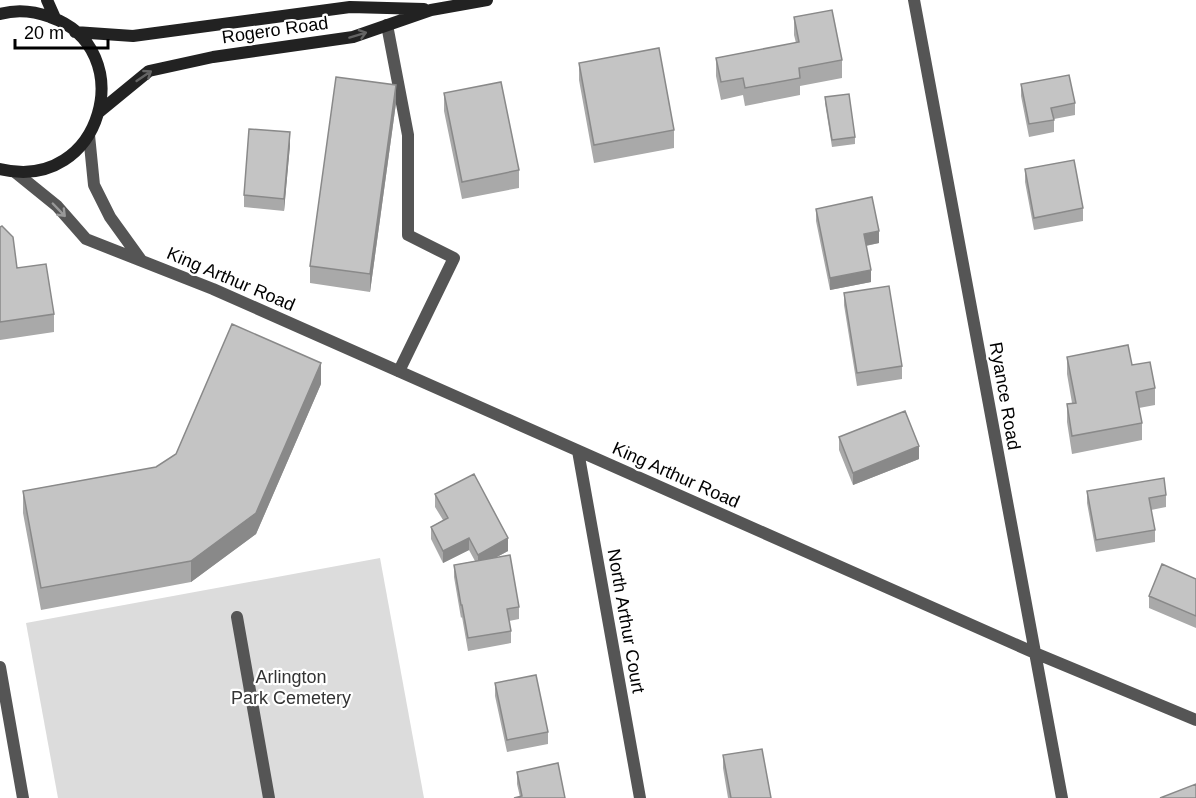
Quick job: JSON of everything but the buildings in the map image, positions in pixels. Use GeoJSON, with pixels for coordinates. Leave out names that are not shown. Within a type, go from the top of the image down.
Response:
{"type":"FeatureCollection","features":[{"type":"Feature","properties":{"kind":"main road"},"geometry":{"type":"LineString","coordinates":[[46,0],[55,18]]}},
{"type":"Feature","properties":{"kind":"main road","name":"Rogero Road"},"geometry":{"type":"LineString","coordinates":[[99,112],[149,71],[213,57],[353,38],[432,10],[487,0]]}},
{"type":"Feature","properties":{"kind":"main road","name":"Rogero Road"},"geometry":{"type":"LineString","coordinates":[[75,32],[133,36],[350,7],[432,10]]}},
{"type":"Feature","properties":{"kind":"main road"},"geometry":{"type":"LineString","coordinates":[[0,14],[23,11],[39,13],[55,18],[75,32],[87,45],[96,61],[102,95],[99,112],[89,135],[65,159],[49,167],[32,171],[15,172],[0,169]]}},
{"type":"Feature","properties":{"kind":"street","name":"Ryance Road"},"geometry":{"type":"LineString","coordinates":[[914,0],[1062,798]]}},
{"type":"Feature","properties":{"kind":"street"},"geometry":{"type":"LineString","coordinates":[[387,25],[408,135],[408,235],[454,258],[399,371]]}},
{"type":"Feature","properties":{"kind":"street","name":"King Arthur Road"},"geometry":{"type":"LineString","coordinates":[[89,135],[94,186],[110,217],[142,261]]}},
{"type":"Feature","properties":{"kind":"street","name":"King Arthur Road"},"geometry":{"type":"LineString","coordinates":[[15,172],[57,206],[86,239],[213,289],[1035,653],[1196,720]]}},
{"type":"Feature","properties":{"kind":"street","name":"North Arthur Court"},"geometry":{"type":"LineString","coordinates":[[578,451],[640,798]]}},
{"type":"Feature","properties":{"kind":"street"},"geometry":{"type":"LineString","coordinates":[[237,617],[269,798]]}},
{"type":"Feature","properties":{"kind":"street"},"geometry":{"type":"LineString","coordinates":[[0,667],[23,798]]}},
{"type":"Feature","properties":{"kind":"green space","name":"Arlington Park Cemetery"},"geometry":{"type":"Polygon","coordinates":[[[380,558],[424,798],[58,798],[26,623],[380,558]]]}}]}
